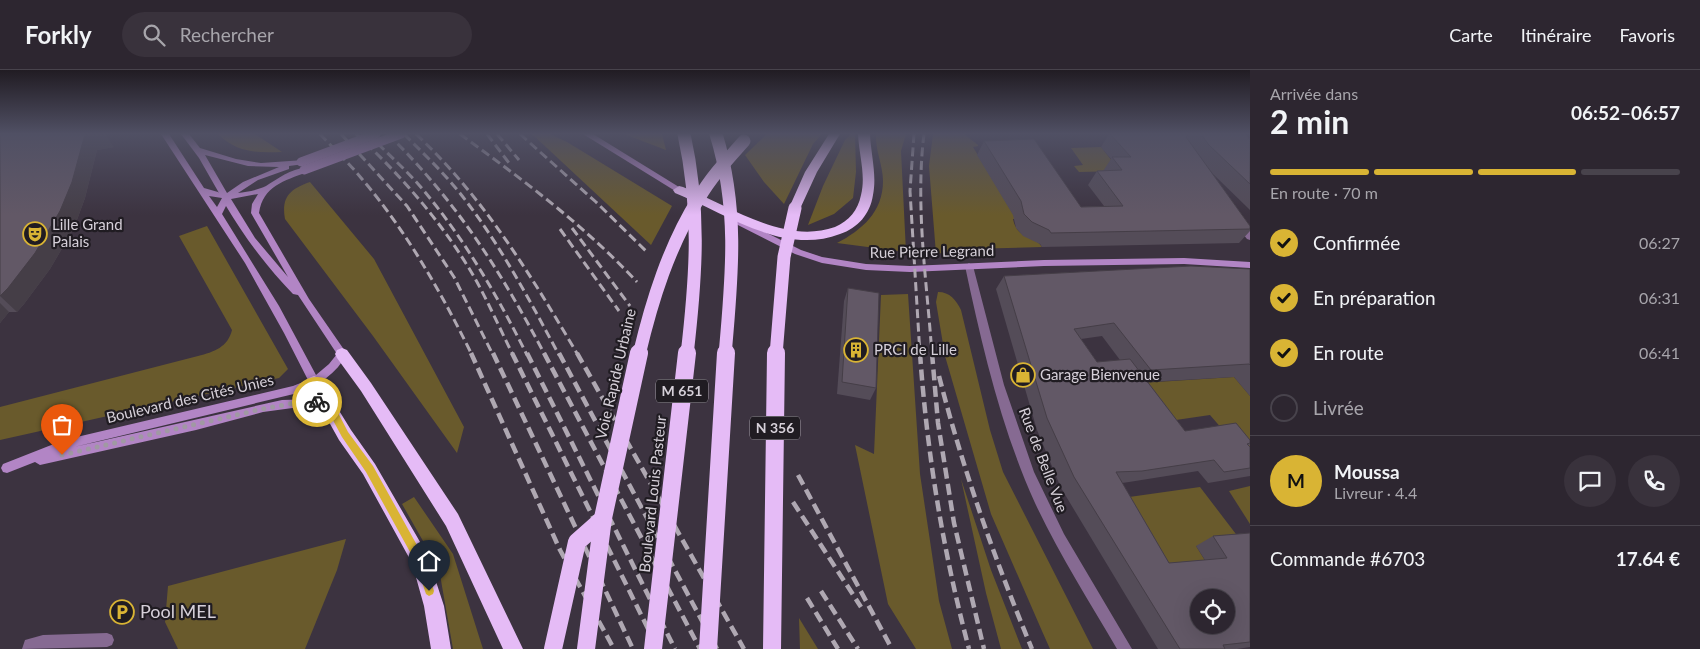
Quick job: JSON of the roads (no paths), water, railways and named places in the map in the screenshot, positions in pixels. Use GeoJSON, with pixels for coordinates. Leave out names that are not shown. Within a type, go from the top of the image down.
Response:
{"type":"FeatureCollection","features":[{"type":"Feature","properties":{"kind":"highway","name":"Boulevard Louis Pasteur"},"geometry":{"type":"LineString","coordinates":[[653,649],[695,276],[696,198],[690,161]]}},
{"type":"Feature","properties":{"kind":"highway","name":"M 651"},"geometry":{"type":"LineString","coordinates":[[708,649],[732,252],[729,185],[724,161]]}},
{"type":"Feature","properties":{"kind":"highway","name":"Voie Rapide Urbaine"},"geometry":{"type":"LineString","coordinates":[[586,649],[603,519],[645,328],[664,264],[680,228],[701,192],[724,161]]}},
{"type":"Feature","properties":{"kind":"highway","name":"N 356"},"geometry":{"type":"LineString","coordinates":[[772,649],[776,341],[784,257],[796,208],[811,172],[818,161]]}},
{"type":"Feature","properties":{"kind":"highway"},"geometry":{"type":"LineString","coordinates":[[679,190],[702,197],[776,232],[801,236],[827,234],[839,230],[856,218],[866,202],[869,182],[867,161]]}},
{"type":"Feature","properties":{"kind":"highway"},"geometry":{"type":"LineString","coordinates":[[342,354],[366,387],[452,520],[513,649]]}},
{"type":"Feature","properties":{"kind":"highway"},"geometry":{"type":"LineString","coordinates":[[314,382],[330,406],[345,435],[369,469],[420,560],[434,606],[440,649]]}},
{"type":"Feature","properties":{"kind":"highway"},"geometry":{"type":"LineString","coordinates":[[553,649],[577,542],[603,519]]}},
{"type":"Feature","properties":{"kind":"main road"},"geometry":{"type":"LineString","coordinates":[[183,161],[285,323],[314,382]]}},
{"type":"Feature","properties":{"kind":"main road"},"geometry":{"type":"LineString","coordinates":[[206,161],[220,182],[247,233],[263,256],[306,301]]}},
{"type":"Feature","properties":{"kind":"main road"},"geometry":{"type":"LineString","coordinates":[[231,161],[258,165],[301,162]]}},
{"type":"Feature","properties":{"kind":"main road"},"geometry":{"type":"LineString","coordinates":[[202,190],[210,194],[227,197],[244,195],[265,189],[277,181],[328,161]]}},
{"type":"Feature","properties":{"kind":"main road","name":"Rue Pierre Legrand"},"geometry":{"type":"LineString","coordinates":[[633,161],[679,190],[788,248],[822,260],[851,266],[886,269],[1197,261],[1250,265]]}},
{"type":"Feature","properties":{"kind":"main road"},"geometry":{"type":"LineString","coordinates":[[216,211],[227,197],[249,182],[301,162]]}},
{"type":"Feature","properties":{"kind":"main road"},"geometry":{"type":"LineString","coordinates":[[265,189],[259,197],[255,208],[257,219],[278,250],[306,301],[342,354]]}},
{"type":"Feature","properties":{"kind":"main road","name":"Boulevard des Cités Unies"},"geometry":{"type":"LineString","coordinates":[[4,469],[64,445],[294,390],[314,382],[331,369],[342,354]]}},
{"type":"Feature","properties":{"kind":"main road","name":"Boulevard des Cités Unies"},"geometry":{"type":"LineString","coordinates":[[4,469],[262,409],[309,402],[319,402],[330,406]]}},
{"type":"Feature","properties":{"kind":"street"},"geometry":{"type":"LineString","coordinates":[[1232,217],[1250,237]]}},
{"type":"Feature","properties":{"kind":"street","name":"Rue de Belle Vue"},"geometry":{"type":"LineString","coordinates":[[969,266],[1006,408],[1033,484],[1063,545],[1125,649]]}},
{"type":"Feature","properties":{"kind":"street"},"geometry":{"type":"LineString","coordinates":[[30,649],[30,645],[43,642],[107,640]]}},
{"type":"Feature","properties":{"kind":"railway"},"geometry":{"type":"LineString","coordinates":[[346,161],[378,199],[408,241],[448,308],[471,353]]}},
{"type":"Feature","properties":{"kind":"railway"},"geometry":{"type":"LineString","coordinates":[[366,161],[407,206],[454,277],[493,355]]}},
{"type":"Feature","properties":{"kind":"railway"},"geometry":{"type":"LineString","coordinates":[[383,161],[407,185],[452,242],[477,282],[513,355]]}},
{"type":"Feature","properties":{"kind":"railway"},"geometry":{"type":"LineString","coordinates":[[396,161],[435,204],[465,245],[504,310],[527,355]]}},
{"type":"Feature","properties":{"kind":"railway"},"geometry":{"type":"LineString","coordinates":[[414,161],[476,238],[511,294],[545,355]]}},
{"type":"Feature","properties":{"kind":"railway"},"geometry":{"type":"LineString","coordinates":[[431,161],[474,211],[513,271],[559,355]]}},
{"type":"Feature","properties":{"kind":"railway"},"geometry":{"type":"LineString","coordinates":[[443,161],[505,238],[578,355]]}},
{"type":"Feature","properties":{"kind":"railway"},"geometry":{"type":"LineString","coordinates":[[496,161],[574,222],[637,282]]}},
{"type":"Feature","properties":{"kind":"railway"},"geometry":{"type":"LineString","coordinates":[[550,161],[596,202],[648,253]]}},
{"type":"Feature","properties":{"kind":"railway"},"geometry":{"type":"LineString","coordinates":[[912,161],[910,191],[920,355]]}},
{"type":"Feature","properties":{"kind":"railway"},"geometry":{"type":"LineString","coordinates":[[922,161],[921,217],[932,355]]}},
{"type":"Feature","properties":{"kind":"railway"},"geometry":{"type":"LineString","coordinates":[[572,228],[630,306]]}},
{"type":"Feature","properties":{"kind":"railway"},"geometry":{"type":"LineString","coordinates":[[560,229],[619,311]]}},
{"type":"Feature","properties":{"kind":"railway"},"geometry":{"type":"LineString","coordinates":[[471,353],[560,550],[614,649]]}},
{"type":"Feature","properties":{"kind":"railway"},"geometry":{"type":"LineString","coordinates":[[493,353],[633,649]]}},
{"type":"Feature","properties":{"kind":"railway"},"geometry":{"type":"LineString","coordinates":[[512,353],[658,649]]}},
{"type":"Feature","properties":{"kind":"railway"},"geometry":{"type":"LineString","coordinates":[[527,353],[675,649]]}},
{"type":"Feature","properties":{"kind":"railway"},"geometry":{"type":"LineString","coordinates":[[544,353],[700,649]]}},
{"type":"Feature","properties":{"kind":"railway"},"geometry":{"type":"LineString","coordinates":[[559,353],[717,649]]}},
{"type":"Feature","properties":{"kind":"railway"},"geometry":{"type":"LineString","coordinates":[[577,353],[744,649]]}},
{"type":"Feature","properties":{"kind":"railway"},"geometry":{"type":"LineString","coordinates":[[920,353],[927,428],[937,502],[951,576],[969,649]]}},
{"type":"Feature","properties":{"kind":"railway"},"geometry":{"type":"LineString","coordinates":[[932,353],[938,423],[954,523],[984,649]]}},
{"type":"Feature","properties":{"kind":"railway"},"geometry":{"type":"LineString","coordinates":[[939,376],[958,446],[981,514],[1005,582],[1032,649]]}},
{"type":"Feature","properties":{"kind":"railway"},"geometry":{"type":"LineString","coordinates":[[798,475],[892,649]]}},
{"type":"Feature","properties":{"kind":"railway"},"geometry":{"type":"LineString","coordinates":[[793,502],[861,607]]}},
{"type":"Feature","properties":{"kind":"railway"},"geometry":{"type":"LineString","coordinates":[[821,591],[858,649]]}},
{"type":"Feature","properties":{"kind":"railway"},"geometry":{"type":"LineString","coordinates":[[807,598],[838,649]]}},
{"type":"Feature","properties":{"kind":"place","name":"Lille Grand Palais"},"geometry":{"type":"Point","coordinates":[35,234]}},
{"type":"Feature","properties":{"kind":"place","name":"PRCI de Lille"},"geometry":{"type":"Point","coordinates":[856,350]}},
{"type":"Feature","properties":{"kind":"place","name":"Garage Bienvenue"},"geometry":{"type":"Point","coordinates":[1023,375]}},
{"type":"Feature","properties":{"kind":"place","name":"Pool MEL"},"geometry":{"type":"Point","coordinates":[122,612]}}]}
